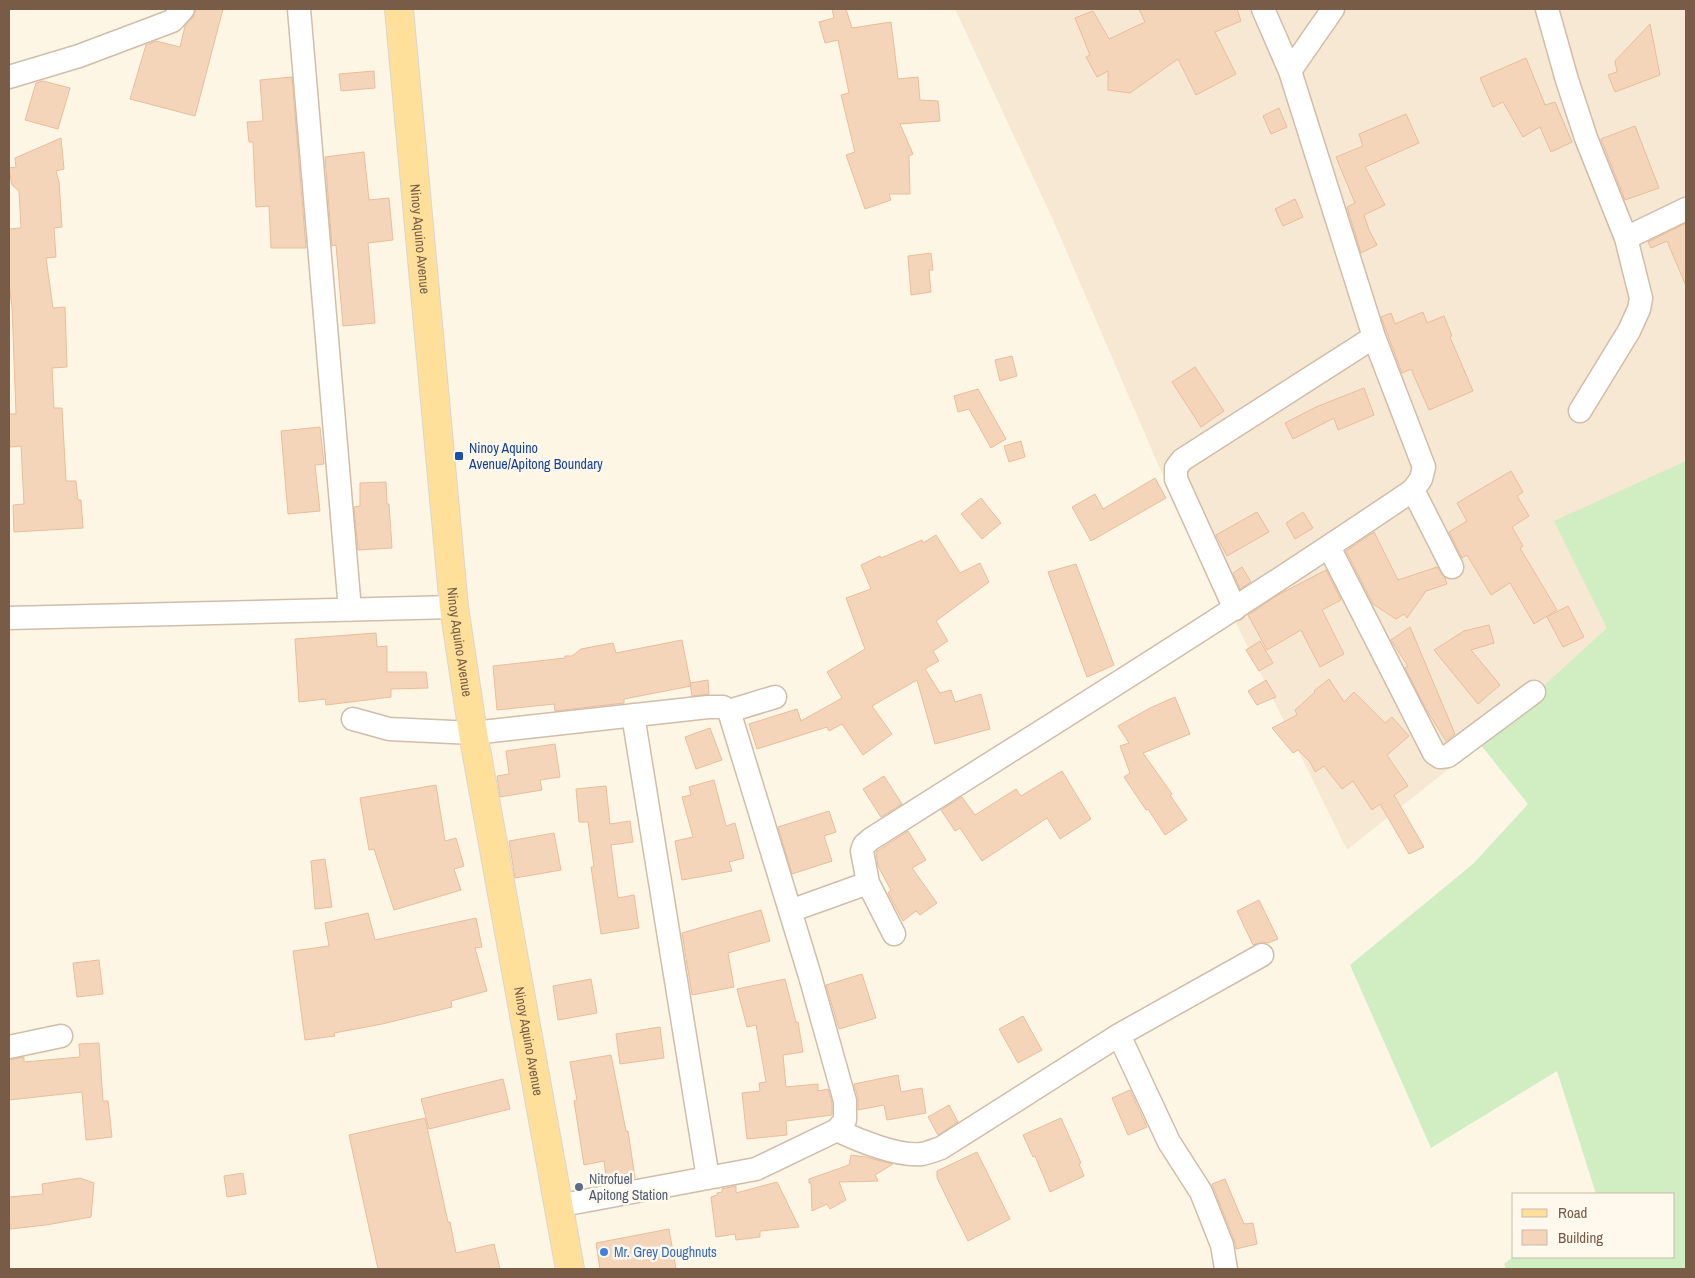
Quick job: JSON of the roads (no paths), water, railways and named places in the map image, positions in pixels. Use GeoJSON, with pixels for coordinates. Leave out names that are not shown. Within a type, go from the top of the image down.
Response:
{"type":"FeatureCollection","features":[{"type":"Feature","properties":{"kind":"main road","name":"Ninoy Aquino Avenue"},"geometry":{"type":"LineString","coordinates":[[400,9],[454,607],[473,733],[557,1206],[570,1269]]}},
{"type":"Feature","properties":{"kind":"street"},"geometry":{"type":"LineString","coordinates":[[9,77],[79,56],[172,21],[183,9]]}},
{"type":"Feature","properties":{"kind":"street"},"geometry":{"type":"LineString","coordinates":[[300,9],[350,610]]}},
{"type":"Feature","properties":{"kind":"street"},"geometry":{"type":"LineString","coordinates":[[894,934],[868,882],[862,850],[870,839],[1235,609],[1413,490],[1421,479],[1424,467],[1374,337],[1290,71],[1263,9]]}},
{"type":"Feature","properties":{"kind":"street"},"geometry":{"type":"LineString","coordinates":[[1290,71],[1333,9]]}},
{"type":"Feature","properties":{"kind":"street"},"geometry":{"type":"LineString","coordinates":[[1547,9],[1586,138],[1626,238],[1642,298],[1630,331],[1580,411]]}},
{"type":"Feature","properties":{"kind":"street"},"geometry":{"type":"LineString","coordinates":[[1626,238],[1686,209]]}},
{"type":"Feature","properties":{"kind":"street"},"geometry":{"type":"LineString","coordinates":[[1235,609],[1176,479],[1176,468],[1182,460],[1374,337]]}},
{"type":"Feature","properties":{"kind":"street"},"geometry":{"type":"LineString","coordinates":[[1413,490],[1452,567]]}},
{"type":"Feature","properties":{"kind":"street"},"geometry":{"type":"LineString","coordinates":[[1329,547],[1434,753],[1440,757],[1448,756],[1534,692]]}},
{"type":"Feature","properties":{"kind":"street"},"geometry":{"type":"LineString","coordinates":[[9,618],[454,607]]}},
{"type":"Feature","properties":{"kind":"street"},"geometry":{"type":"LineString","coordinates":[[729,712],[775,697]]}},
{"type":"Feature","properties":{"kind":"street"},"geometry":{"type":"LineString","coordinates":[[353,719],[389,729],[473,733],[723,707],[729,712],[810,976],[845,1101],[845,1120],[837,1130],[756,1169],[557,1206]]}},
{"type":"Feature","properties":{"kind":"street"},"geometry":{"type":"LineString","coordinates":[[633,715],[708,1178]]}},
{"type":"Feature","properties":{"kind":"street"},"geometry":{"type":"LineString","coordinates":[[790,911],[868,882]]}},
{"type":"Feature","properties":{"kind":"street"},"geometry":{"type":"LineString","coordinates":[[837,1130],[857,1140],[896,1151],[921,1154],[941,1148],[1119,1036],[1262,954]]}},
{"type":"Feature","properties":{"kind":"street"},"geometry":{"type":"LineString","coordinates":[[9,1046],[60,1036]]}},
{"type":"Feature","properties":{"kind":"street"},"geometry":{"type":"LineString","coordinates":[[1119,1036],[1170,1142],[1201,1192],[1222,1245],[1226,1269]]}},
{"type":"Feature","properties":{"kind":"place","name":"Ninoy Aquino Avenue/Apitong Boundary"},"geometry":{"type":"Point","coordinates":[459,456]}},
{"type":"Feature","properties":{"kind":"place","name":"Nitrofuel Apitong Station"},"geometry":{"type":"Point","coordinates":[579,1187]}},
{"type":"Feature","properties":{"kind":"place","name":"Mr. Grey Doughnuts"},"geometry":{"type":"Point","coordinates":[604,1252]}}]}
